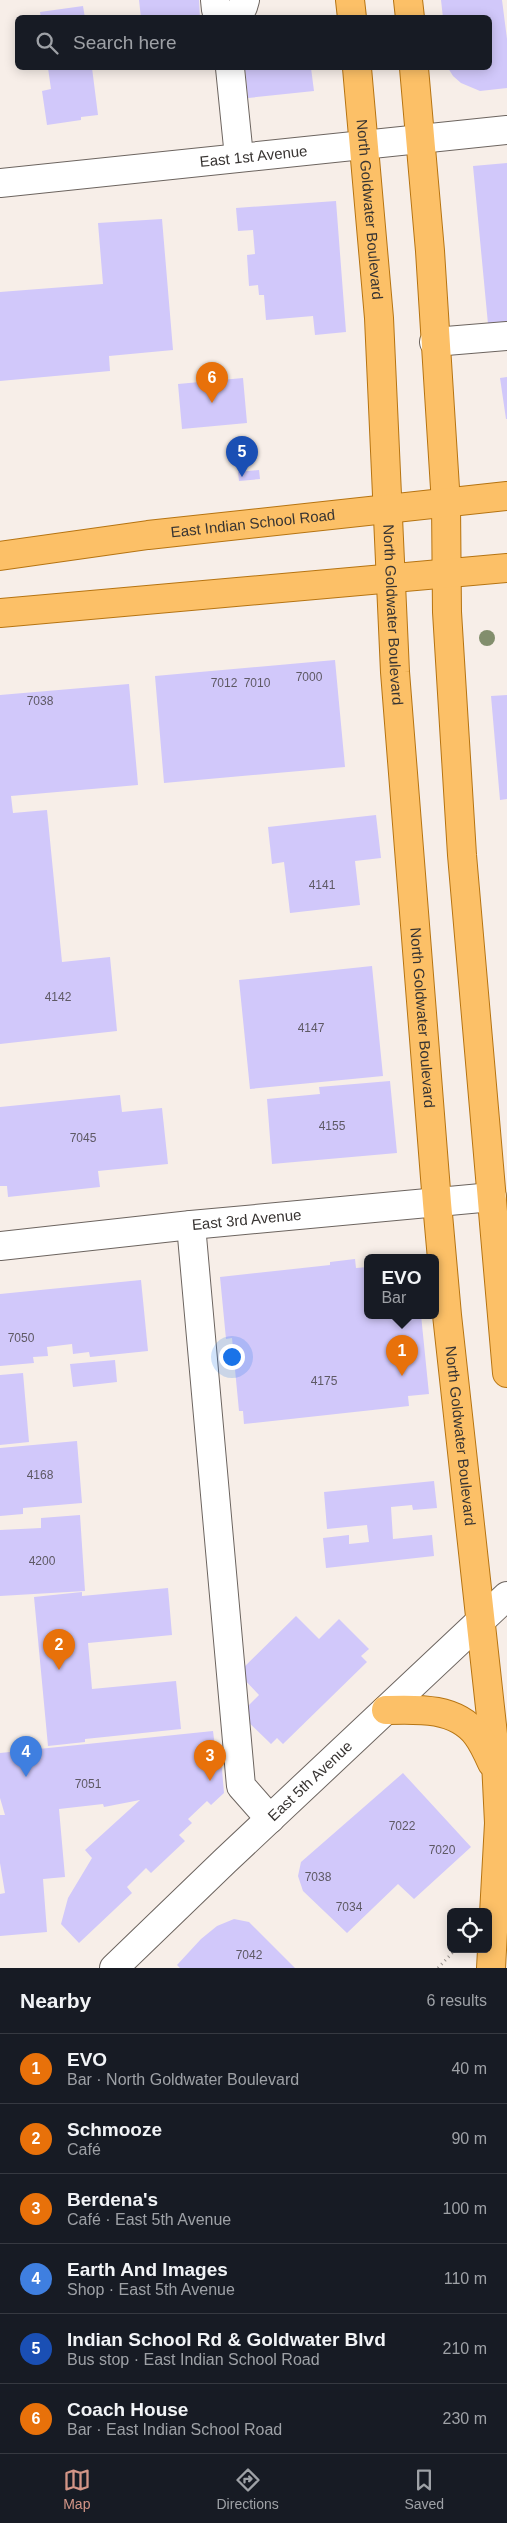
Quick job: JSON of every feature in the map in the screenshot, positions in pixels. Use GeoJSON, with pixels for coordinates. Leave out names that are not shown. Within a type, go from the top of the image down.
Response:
{"type":"FeatureCollection","features":[{"type":"Feature","properties":{"kind":"main road"},"geometry":{"type":"LineString","coordinates":[[350,0],[352,15]]}},
{"type":"Feature","properties":{"kind":"main road"},"geometry":{"type":"LineString","coordinates":[[408,0],[410,15]]}},
{"type":"Feature","properties":{"kind":"main road","name":"North Goldwater Boulevard"},"geometry":{"type":"LineString","coordinates":[[357,70],[365,144],[380,347],[395,672],[446,1315],[497,1771],[499,1823],[492,1968]]}},
{"type":"Feature","properties":{"kind":"main road"},"geometry":{"type":"LineString","coordinates":[[414,70],[421,138],[446,504],[447,574],[462,855],[507,1373]]}},
{"type":"Feature","properties":{"kind":"main road","name":"East Indian School Road"},"geometry":{"type":"LineString","coordinates":[[0,556],[148,535],[507,496]]}},
{"type":"Feature","properties":{"kind":"main road"},"geometry":{"type":"LineString","coordinates":[[0,613],[507,568]]}},
{"type":"Feature","properties":{"kind":"main road"},"geometry":{"type":"LineString","coordinates":[[386,1710],[415,1709],[450,1715],[468,1726],[477,1735],[497,1771]]}},
{"type":"Feature","properties":{"kind":"street"},"geometry":{"type":"LineString","coordinates":[[215,0],[216,10],[220,15]]}},
{"type":"Feature","properties":{"kind":"street"},"geometry":{"type":"LineString","coordinates":[[234,15],[243,7],[246,0]]}},
{"type":"Feature","properties":{"kind":"street"},"geometry":{"type":"LineString","coordinates":[[230,70],[239,157]]}},
{"type":"Feature","properties":{"kind":"street","name":"East 1st Avenue"},"geometry":{"type":"LineString","coordinates":[[0,183],[507,130]]}},
{"type":"Feature","properties":{"kind":"street"},"geometry":{"type":"LineString","coordinates":[[434,342],[507,336]]}},
{"type":"Feature","properties":{"kind":"street","name":"East 3rd Avenue"},"geometry":{"type":"LineString","coordinates":[[0,1246],[191,1225],[492,1197]]}},
{"type":"Feature","properties":{"kind":"street"},"geometry":{"type":"LineString","coordinates":[[191,1225],[240,1786],[270,1819]]}},
{"type":"Feature","properties":{"kind":"street","name":"East 5th Avenue"},"geometry":{"type":"LineString","coordinates":[[114,1968],[507,1596]]}},
{"type":"Feature","properties":{"kind":"path"},"geometry":{"type":"LineString","coordinates":[[438,1968],[452,1953]]}},
{"type":"Feature","properties":{"kind":"building"},"geometry":{"type":"Polygon","coordinates":[[[139,0],[199,0],[200,15],[141,15],[139,0]]]}},
{"type":"Feature","properties":{"kind":"building"},"geometry":{"type":"Polygon","coordinates":[[[441,0],[502,0],[507,39],[507,88],[480,91],[461,83],[449,70],[492,70],[492,15],[443,15],[441,0]]]}},
{"type":"Feature","properties":{"kind":"building"},"geometry":{"type":"Polygon","coordinates":[[[83,6],[84,15],[40,15],[40,12],[83,6]]]}},
{"type":"Feature","properties":{"kind":"building"},"geometry":{"type":"Polygon","coordinates":[[[48,70],[92,70],[98,115],[81,117],[81,120],[47,125],[42,91],[51,89],[48,70]]]}},
{"type":"Feature","properties":{"kind":"building"},"geometry":{"type":"Polygon","coordinates":[[[245,70],[311,70],[314,91],[248,98],[245,70]]]}},
{"type":"Feature","properties":{"kind":"building"},"geometry":{"type":"Polygon","coordinates":[[[507,163],[507,323],[488,324],[473,166],[507,163]]]}},
{"type":"Feature","properties":{"kind":"building"},"geometry":{"type":"Polygon","coordinates":[[[336,201],[346,332],[315,335],[313,316],[266,320],[264,295],[259,295],[258,285],[249,286],[247,255],[255,254],[253,230],[238,231],[236,208],[336,201]]]}},
{"type":"Feature","properties":{"kind":"building"},"geometry":{"type":"Polygon","coordinates":[[[162,219],[173,350],[109,356],[110,371],[0,381],[0,292],[103,284],[98,223],[162,219]]]}},
{"type":"Feature","properties":{"kind":"building"},"geometry":{"type":"Polygon","coordinates":[[[507,377],[507,419],[506,419],[500,378],[507,377]]]}},
{"type":"Feature","properties":{"kind":"building"},"geometry":{"type":"Polygon","coordinates":[[[243,378],[247,423],[182,429],[178,384],[243,378]]]}},
{"type":"Feature","properties":{"kind":"building"},"geometry":{"type":"Polygon","coordinates":[[[259,470],[260,479],[239,481],[238,472],[259,470]]]}},
{"type":"Feature","properties":{"kind":"building"},"geometry":{"type":"Polygon","coordinates":[[[335,660],[345,767],[164,783],[155,676],[335,660]]]}},
{"type":"Feature","properties":{"kind":"building"},"geometry":{"type":"Polygon","coordinates":[[[129,684],[138,785],[11,796],[13,813],[47,810],[62,962],[110,957],[117,1031],[0,1044],[0,695],[129,684]]]}},
{"type":"Feature","properties":{"kind":"building"},"geometry":{"type":"Polygon","coordinates":[[[507,695],[507,799],[500,800],[491,696],[507,695]]]}},
{"type":"Feature","properties":{"kind":"building"},"geometry":{"type":"Polygon","coordinates":[[[376,815],[381,858],[355,861],[360,905],[290,913],[284,862],[272,864],[268,827],[376,815]]]}},
{"type":"Feature","properties":{"kind":"building"},"geometry":{"type":"Polygon","coordinates":[[[372,966],[383,1076],[250,1089],[239,980],[372,966]]]}},
{"type":"Feature","properties":{"kind":"building"},"geometry":{"type":"Polygon","coordinates":[[[390,1081],[397,1153],[272,1164],[267,1099],[320,1094],[319,1087],[390,1081]]]}},
{"type":"Feature","properties":{"kind":"building"},"geometry":{"type":"Polygon","coordinates":[[[120,1095],[122,1112],[162,1108],[168,1164],[98,1171],[100,1187],[8,1197],[7,1186],[0,1186],[0,1107],[120,1095]]]}},
{"type":"Feature","properties":{"kind":"building"},"geometry":{"type":"Polygon","coordinates":[[[355,1259],[356,1268],[364,1267],[364,1319],[421,1319],[429,1394],[408,1396],[409,1406],[244,1424],[243,1411],[239,1411],[232,1338],[226,1339],[220,1277],[330,1265],[330,1262],[355,1259]]]}},
{"type":"Feature","properties":{"kind":"building"},"geometry":{"type":"Polygon","coordinates":[[[141,1280],[148,1351],[90,1357],[89,1352],[73,1354],[72,1344],[47,1347],[48,1356],[33,1357],[34,1363],[0,1366],[0,1294],[141,1280]]]}},
{"type":"Feature","properties":{"kind":"building"},"geometry":{"type":"Polygon","coordinates":[[[115,1360],[117,1382],[73,1387],[70,1364],[115,1360]]]}},
{"type":"Feature","properties":{"kind":"building"},"geometry":{"type":"Polygon","coordinates":[[[23,1373],[29,1442],[0,1445],[0,1375],[23,1373]]]}},
{"type":"Feature","properties":{"kind":"building"},"geometry":{"type":"Polygon","coordinates":[[[77,1441],[82,1503],[23,1508],[23,1514],[0,1516],[0,1448],[77,1441]]]}},
{"type":"Feature","properties":{"kind":"building"},"geometry":{"type":"Polygon","coordinates":[[[434,1481],[437,1508],[413,1510],[412,1505],[391,1507],[393,1539],[432,1535],[434,1556],[326,1568],[323,1538],[349,1535],[349,1544],[369,1542],[367,1525],[327,1529],[324,1492],[434,1481]]]}},
{"type":"Feature","properties":{"kind":"building"},"geometry":{"type":"Polygon","coordinates":[[[80,1515],[85,1591],[0,1596],[0,1530],[41,1528],[41,1518],[80,1515]]]}},
{"type":"Feature","properties":{"kind":"building"},"geometry":{"type":"Polygon","coordinates":[[[168,1588],[172,1635],[88,1643],[92,1689],[176,1681],[181,1729],[85,1739],[85,1742],[48,1746],[34,1597],[82,1592],[82,1596],[168,1588]]]}},
{"type":"Feature","properties":{"kind":"building"},"geometry":{"type":"Polygon","coordinates":[[[296,1616],[319,1639],[339,1619],[369,1649],[361,1656],[367,1662],[283,1744],[277,1738],[271,1744],[240,1714],[259,1695],[238,1673],[296,1616]]]}},
{"type":"Feature","properties":{"kind":"building"},"geometry":{"type":"Polygon","coordinates":[[[213,1731],[215,1747],[220,1746],[224,1793],[211,1805],[207,1801],[188,1819],[192,1823],[179,1835],[185,1841],[151,1873],[146,1868],[127,1887],[132,1893],[79,1943],[61,1924],[68,1898],[92,1858],[85,1850],[140,1800],[104,1807],[103,1804],[59,1809],[65,1877],[43,1879],[47,1932],[0,1936],[0,1894],[5,1893],[0,1863],[0,1815],[5,1815],[0,1798],[0,1753],[213,1731]]]}},
{"type":"Feature","properties":{"kind":"building"},"geometry":{"type":"Polygon","coordinates":[[[403,1773],[471,1847],[414,1899],[398,1884],[347,1933],[303,1891],[298,1876],[301,1862],[403,1773]]]}},
{"type":"Feature","properties":{"kind":"building"},"geometry":{"type":"Polygon","coordinates":[[[234,1919],[249,1922],[295,1968],[180,1968],[177,1965],[201,1939],[217,1926],[234,1919]]]}},
{"type":"Feature","properties":{"kind":"place","name":"Coach House"},"geometry":{"type":"Point","coordinates":[212,403]}},
{"type":"Feature","properties":{"kind":"place","name":"Indian School Rd & Goldwater Blvd"},"geometry":{"type":"Point","coordinates":[242,477]}},
{"type":"Feature","properties":{"kind":"place","name":"EVO"},"geometry":{"type":"Point","coordinates":[402,1376]}},
{"type":"Feature","properties":{"kind":"place","name":"Schmooze"},"geometry":{"type":"Point","coordinates":[59,1670]}},
{"type":"Feature","properties":{"kind":"place","name":"Earth And Images"},"geometry":{"type":"Point","coordinates":[26,1777]}},
{"type":"Feature","properties":{"kind":"place","name":"Berdena's"},"geometry":{"type":"Point","coordinates":[210,1781]}}]}
